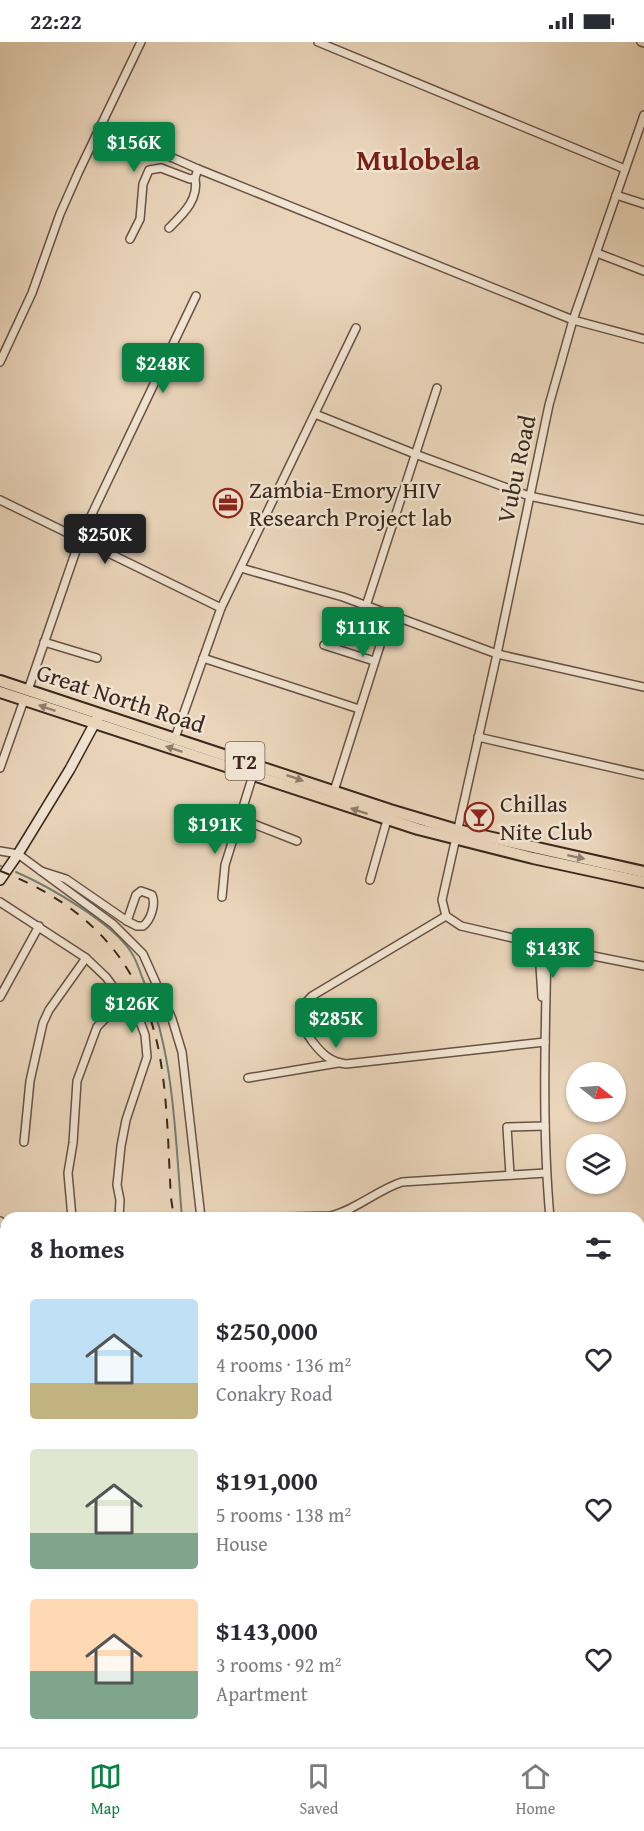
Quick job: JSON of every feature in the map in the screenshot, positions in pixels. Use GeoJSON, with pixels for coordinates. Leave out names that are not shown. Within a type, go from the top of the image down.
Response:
{"type":"FeatureCollection","features":[{"type":"Feature","properties":{"kind":"main road","name":"Great North Road"},"geometry":{"type":"LineString","coordinates":[[0,681],[26,695],[253,776],[387,819],[644,872]]}},
{"type":"Feature","properties":{"kind":"main road","name":"Great North Road"},"geometry":{"type":"LineString","coordinates":[[0,692],[26,695]]}},
{"type":"Feature","properties":{"kind":"main road","name":"Great North Road"},"geometry":{"type":"LineString","coordinates":[[97,720],[175,738],[456,834],[644,882]]}},
{"type":"Feature","properties":{"kind":"main road"},"geometry":{"type":"LineString","coordinates":[[0,880],[70,769],[97,720]]}},
{"type":"Feature","properties":{"kind":"street"},"geometry":{"type":"LineString","coordinates":[[0,362],[32,293],[60,214],[141,42]]}},
{"type":"Feature","properties":{"kind":"street"},"geometry":{"type":"LineString","coordinates":[[318,42],[625,169]]}},
{"type":"Feature","properties":{"kind":"street","name":"Vubu Road"},"geometry":{"type":"LineString","coordinates":[[446,916],[442,900],[549,405],[573,320],[644,115]]}},
{"type":"Feature","properties":{"kind":"street"},"geometry":{"type":"LineString","coordinates":[[100,126],[198,169],[573,320],[644,339]]}},
{"type":"Feature","properties":{"kind":"street"},"geometry":{"type":"LineString","coordinates":[[130,239],[140,219],[141,193],[149,170],[161,168],[190,179],[195,178]]}},
{"type":"Feature","properties":{"kind":"street"},"geometry":{"type":"LineString","coordinates":[[169,228],[186,210],[194,195],[198,169]]}},
{"type":"Feature","properties":{"kind":"street"},"geometry":{"type":"LineString","coordinates":[[616,195],[644,204]]}},
{"type":"Feature","properties":{"kind":"street"},"geometry":{"type":"LineString","coordinates":[[597,253],[644,271]]}},
{"type":"Feature","properties":{"kind":"street"},"geometry":{"type":"LineString","coordinates":[[0,768],[80,539],[196,296]]}},
{"type":"Feature","properties":{"kind":"street"},"geometry":{"type":"LineString","coordinates":[[175,738],[221,608],[356,328]]}},
{"type":"Feature","properties":{"kind":"street"},"geometry":{"type":"LineString","coordinates":[[366,606],[437,388]]}},
{"type":"Feature","properties":{"kind":"street"},"geometry":{"type":"LineString","coordinates":[[315,414],[529,496],[644,520]]}},
{"type":"Feature","properties":{"kind":"street"},"geometry":{"type":"LineString","coordinates":[[0,500],[221,608]]}},
{"type":"Feature","properties":{"kind":"street"},"geometry":{"type":"LineString","coordinates":[[241,568],[315,588],[497,654],[644,687]]}},
{"type":"Feature","properties":{"kind":"street"},"geometry":{"type":"LineString","coordinates":[[334,791],[390,614]]}},
{"type":"Feature","properties":{"kind":"street"},"geometry":{"type":"LineString","coordinates":[[44,642],[97,658]]}},
{"type":"Feature","properties":{"kind":"street"},"geometry":{"type":"LineString","coordinates":[[324,645],[374,661]]}},
{"type":"Feature","properties":{"kind":"street"},"geometry":{"type":"LineString","coordinates":[[203,658],[359,709]]}},
{"type":"Feature","properties":{"kind":"street"},"geometry":{"type":"LineString","coordinates":[[478,737],[644,775]]}},
{"type":"Feature","properties":{"kind":"street"},"geometry":{"type":"LineString","coordinates":[[222,897],[225,865],[253,776]]}},
{"type":"Feature","properties":{"kind":"street"},"geometry":{"type":"LineString","coordinates":[[238,818],[297,841]]}},
{"type":"Feature","properties":{"kind":"street"},"geometry":{"type":"LineString","coordinates":[[370,880],[387,819]]}},
{"type":"Feature","properties":{"kind":"street"},"geometry":{"type":"LineString","coordinates":[[0,851],[18,854],[113,924],[143,954],[172,1018],[182,1052],[200,1212]]}},
{"type":"Feature","properties":{"kind":"street"},"geometry":{"type":"LineString","coordinates":[[39,871],[57,874],[66,879],[127,921],[137,926],[143,926],[148,922],[154,903],[152,895],[141,891],[136,895],[127,921]]}},
{"type":"Feature","properties":{"kind":"street"},"geometry":{"type":"LineString","coordinates":[[0,902],[87,958],[106,977],[141,1024],[145,1035],[147,1057],[122,1136],[117,1185],[119,1212]]}},
{"type":"Feature","properties":{"kind":"street"},"geometry":{"type":"LineString","coordinates":[[338,1063],[327,1058],[301,1025],[301,1011],[305,1002],[446,916],[461,926],[543,948],[613,958],[644,966]]}},
{"type":"Feature","properties":{"kind":"street"},"geometry":{"type":"LineString","coordinates":[[0,997],[39,926]]}},
{"type":"Feature","properties":{"kind":"street"},"geometry":{"type":"LineString","coordinates":[[543,948],[546,1173],[549,1212]]}},
{"type":"Feature","properties":{"kind":"street"},"geometry":{"type":"LineString","coordinates":[[24,1142],[30,1081],[43,1023],[49,1010],[87,958]]}},
{"type":"Feature","properties":{"kind":"street"},"geometry":{"type":"LineString","coordinates":[[71,1212],[68,1173],[73,1143],[77,1081],[97,1027],[123,1000]]}},
{"type":"Feature","properties":{"kind":"street"},"geometry":{"type":"LineString","coordinates":[[248,1078],[338,1063],[346,1064],[545,1042]]}},
{"type":"Feature","properties":{"kind":"street"},"geometry":{"type":"LineString","coordinates":[[510,1175],[507,1127],[545,1126]]}},
{"type":"Feature","properties":{"kind":"street"},"geometry":{"type":"LineString","coordinates":[[342,1212],[402,1182],[546,1173]]}},
{"type":"Feature","properties":{"kind":"waterway"},"geometry":{"type":"LineString","coordinates":[[16,872],[79,906],[110,929],[134,958],[153,1006],[167,1065],[172,1095],[182,1212]]}},
{"type":"Feature","properties":{"kind":"railway"},"geometry":{"type":"LineString","coordinates":[[0,871],[57,899],[82,917],[122,961],[137,986],[149,1015],[161,1065],[173,1212]]}},
{"type":"Feature","properties":{"kind":"place","name":"Zambia-Emory HIV Research Project lab"},"geometry":{"type":"Point","coordinates":[228,503]}},
{"type":"Feature","properties":{"kind":"place","name":"Chillas Nite Club"},"geometry":{"type":"Point","coordinates":[479,817]}},
{"type":"Feature","properties":{"kind":"district","name":"Mulobela"},"geometry":{"type":"Point","coordinates":[418,159]}}]}
